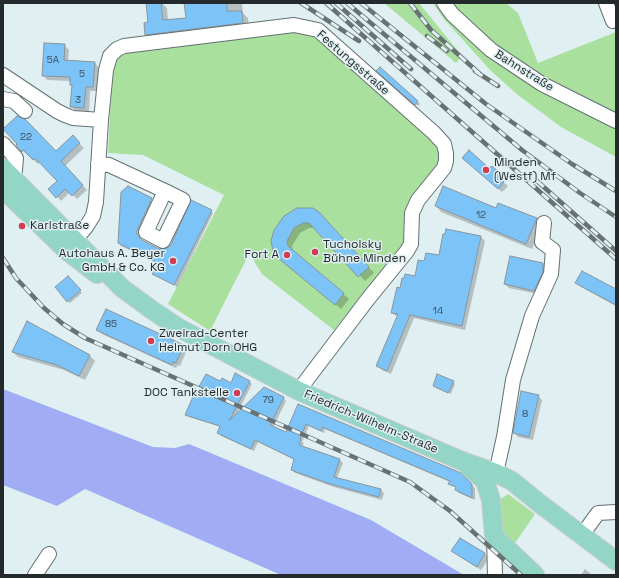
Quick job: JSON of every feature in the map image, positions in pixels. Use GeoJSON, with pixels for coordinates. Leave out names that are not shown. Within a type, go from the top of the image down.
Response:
{"type":"FeatureCollection","features":[{"type":"Feature","properties":{"kind":"main road","name":"Friedrich-Wilhelm-Straße"},"geometry":{"type":"LineString","coordinates":[[5,179],[71,245],[122,288],[179,328],[299,391],[512,481],[616,561]]}},
{"type":"Feature","properties":{"kind":"main road"},"geometry":{"type":"LineString","coordinates":[[462,461],[485,481],[491,500],[494,536],[535,575]]}},
{"type":"Feature","properties":{"kind":"main road"},"geometry":{"type":"LineString","coordinates":[[491,500],[501,488],[507,487],[521,489]]}},
{"type":"Feature","properties":{"kind":"street","name":"Bahnstraße"},"geometry":{"type":"LineString","coordinates":[[444,3],[452,14],[491,50],[542,84],[616,121]]}},
{"type":"Feature","properties":{"kind":"street"},"geometry":{"type":"LineString","coordinates":[[606,3],[613,21]]}},
{"type":"Feature","properties":{"kind":"street","name":"Festungsstraße"},"geometry":{"type":"LineString","coordinates":[[71,245],[93,216],[96,202],[101,120],[106,70],[110,56],[116,49],[124,46],[294,26],[318,30],[434,133],[444,144],[446,161],[444,168],[418,200],[412,213],[412,238],[411,244],[407,251],[299,391]]}},
{"type":"Feature","properties":{"kind":"street"},"geometry":{"type":"LineString","coordinates":[[3,75],[65,115],[73,118],[101,120]]}},
{"type":"Feature","properties":{"kind":"street"},"geometry":{"type":"LineString","coordinates":[[3,99],[14,101],[25,111]]}},
{"type":"Feature","properties":{"kind":"street"},"geometry":{"type":"LineString","coordinates":[[3,144],[16,158],[15,170],[5,179]]}},
{"type":"Feature","properties":{"kind":"street"},"geometry":{"type":"LineString","coordinates":[[98,164],[109,164],[165,191]]}},
{"type":"Feature","properties":{"kind":"street"},"geometry":{"type":"LineString","coordinates":[[496,473],[504,437],[513,380],[532,316],[552,274],[553,250],[542,242],[544,223]]}},
{"type":"Feature","properties":{"kind":"street"},"geometry":{"type":"LineString","coordinates":[[582,535],[598,513],[616,512]]}},
{"type":"Feature","properties":{"kind":"street"},"geometry":{"type":"LineString","coordinates":[[494,536],[495,575]]}},
{"type":"Feature","properties":{"kind":"street"},"geometry":{"type":"LineString","coordinates":[[35,575],[49,554]]}},
{"type":"Feature","properties":{"kind":"green space"},"geometry":{"type":"Polygon","coordinates":[[[384,3],[419,3],[462,56],[456,63],[384,3]]]}},
{"type":"Feature","properties":{"kind":"green space"},"geometry":{"type":"Polygon","coordinates":[[[433,3],[506,3],[518,13],[538,63],[616,32],[616,157],[561,127],[518,95],[491,71],[443,18],[433,3]]]}},
{"type":"Feature","properties":{"kind":"green space"},"geometry":{"type":"Polygon","coordinates":[[[293,30],[311,33],[433,138],[441,151],[440,164],[406,240],[334,330],[262,274],[250,252],[210,331],[168,304],[224,195],[143,155],[108,153],[112,69],[117,60],[123,54],[134,51],[293,30]]]}},
{"type":"Feature","properties":{"kind":"green space"},"geometry":{"type":"Polygon","coordinates":[[[508,494],[535,514],[513,546],[500,533],[498,503],[508,494]]]}},
{"type":"Feature","properties":{"kind":"water"},"geometry":{"type":"Polygon","coordinates":[[[3,389],[153,447],[175,448],[189,444],[371,520],[464,575],[281,575],[85,489],[57,506],[3,485],[3,389]]]}},
{"type":"Feature","properties":{"kind":"building"},"geometry":{"type":"Polygon","coordinates":[[[146,3],[161,3],[163,20],[186,18],[184,3],[227,3],[227,11],[242,11],[243,23],[145,35],[144,23],[148,22],[146,3]]]}},
{"type":"Feature","properties":{"kind":"building"},"geometry":{"type":"Polygon","coordinates":[[[44,43],[65,44],[64,60],[95,62],[93,87],[86,87],[84,108],[70,107],[72,85],[70,85],[70,77],[42,76],[44,43]]]}},
{"type":"Feature","properties":{"kind":"building"},"geometry":{"type":"Polygon","coordinates":[[[380,67],[418,101],[415,105],[376,71],[380,67]]]}},
{"type":"Feature","properties":{"kind":"building"},"geometry":{"type":"Polygon","coordinates":[[[17,116],[25,119],[56,151],[73,135],[80,143],[61,161],[83,185],[72,196],[65,189],[56,198],[48,189],[57,181],[35,158],[33,160],[23,150],[22,152],[16,145],[17,144],[3,129],[17,116]]]}},
{"type":"Feature","properties":{"kind":"building","name":"Minden (Westf) Mf"},"geometry":{"type":"Polygon","coordinates":[[[469,150],[489,168],[492,166],[500,173],[498,176],[504,182],[498,189],[462,158],[469,150]]]}},
{"type":"Feature","properties":{"kind":"building"},"geometry":{"type":"Polygon","coordinates":[[[128,186],[152,198],[136,233],[142,240],[159,249],[167,248],[171,245],[191,200],[212,210],[174,285],[152,274],[158,263],[118,243],[121,192],[128,186]]]}},
{"type":"Feature","properties":{"kind":"building"},"geometry":{"type":"Polygon","coordinates":[[[443,186],[496,208],[498,203],[537,218],[526,244],[435,206],[443,186]]]}},
{"type":"Feature","properties":{"kind":"building","name":"Fort A"},"geometry":{"type":"Polygon","coordinates":[[[297,208],[313,208],[320,213],[369,267],[358,277],[309,223],[303,223],[294,228],[287,241],[288,246],[344,293],[335,305],[278,258],[273,251],[271,241],[274,230],[284,216],[297,208]]]}},
{"type":"Feature","properties":{"kind":"building"},"geometry":{"type":"Polygon","coordinates":[[[446,229],[481,236],[462,326],[410,315],[387,371],[376,366],[398,314],[391,313],[397,287],[400,288],[402,278],[404,278],[405,274],[415,276],[418,260],[424,261],[426,253],[439,255],[443,234],[445,234],[446,229]]]}},
{"type":"Feature","properties":{"kind":"building"},"geometry":{"type":"Polygon","coordinates":[[[510,256],[543,263],[543,272],[534,291],[504,284],[510,256]]]}},
{"type":"Feature","properties":{"kind":"building"},"geometry":{"type":"Polygon","coordinates":[[[582,271],[616,289],[616,305],[575,283],[582,271]]]}},
{"type":"Feature","properties":{"kind":"building"},"geometry":{"type":"Polygon","coordinates":[[[68,276],[81,290],[67,302],[55,287],[68,276]]]}},
{"type":"Feature","properties":{"kind":"building"},"geometry":{"type":"Polygon","coordinates":[[[106,309],[184,345],[176,363],[173,362],[172,365],[96,330],[106,309]]]}},
{"type":"Feature","properties":{"kind":"building"},"geometry":{"type":"Polygon","coordinates":[[[27,321],[90,355],[79,376],[57,365],[12,352],[27,321]]]}},
{"type":"Feature","properties":{"kind":"building"},"geometry":{"type":"Polygon","coordinates":[[[235,373],[250,381],[229,421],[264,387],[284,397],[270,425],[286,432],[298,404],[461,473],[472,484],[472,498],[455,490],[456,487],[448,484],[450,481],[322,427],[321,431],[306,424],[299,445],[340,459],[334,477],[381,489],[379,497],[330,484],[291,470],[294,459],[255,440],[251,449],[217,433],[220,426],[185,415],[195,392],[206,374],[220,381],[222,378],[231,383],[235,373]]]}},
{"type":"Feature","properties":{"kind":"building"},"geometry":{"type":"Polygon","coordinates":[[[437,374],[454,381],[448,393],[433,386],[437,374]]]}},
{"type":"Feature","properties":{"kind":"building"},"geometry":{"type":"Polygon","coordinates":[[[521,391],[539,395],[529,437],[513,433],[521,391]]]}},
{"type":"Feature","properties":{"kind":"building"},"geometry":{"type":"Polygon","coordinates":[[[460,538],[485,553],[477,567],[451,551],[460,538]]]}},
{"type":"Feature","properties":{"kind":"railway"},"geometry":{"type":"LineString","coordinates":[[301,3],[359,41]]}},
{"type":"Feature","properties":{"kind":"railway"},"geometry":{"type":"LineString","coordinates":[[326,3],[616,259]]}},
{"type":"Feature","properties":{"kind":"railway"},"geometry":{"type":"LineString","coordinates":[[336,3],[411,69]]}},
{"type":"Feature","properties":{"kind":"railway"},"geometry":{"type":"LineString","coordinates":[[347,3],[522,150],[580,193],[616,217]]}},
{"type":"Feature","properties":{"kind":"railway"},"geometry":{"type":"LineString","coordinates":[[361,3],[486,104],[572,164],[616,191]]}},
{"type":"Feature","properties":{"kind":"railway"},"geometry":{"type":"LineString","coordinates":[[410,3],[431,30],[480,74]]}},
{"type":"Feature","properties":{"kind":"railway"},"geometry":{"type":"LineString","coordinates":[[427,36],[447,51]]}},
{"type":"Feature","properties":{"kind":"railway"},"geometry":{"type":"LineString","coordinates":[[475,71],[498,86]]}},
{"type":"Feature","properties":{"kind":"railway"},"geometry":{"type":"LineString","coordinates":[[537,181],[616,251]]}},
{"type":"Feature","properties":{"kind":"railway"},"geometry":{"type":"LineString","coordinates":[[3,258],[16,278],[44,308],[63,324],[85,338],[410,482],[450,511],[521,575]]}},
{"type":"Feature","properties":{"kind":"place","name":"Minden (Westf) Mf"},"geometry":{"type":"Point","coordinates":[486,170]}},
{"type":"Feature","properties":{"kind":"place","name":"Karlstraße"},"geometry":{"type":"Point","coordinates":[22,226]}},
{"type":"Feature","properties":{"kind":"place","name":"Tucholsky Bühne Minden"},"geometry":{"type":"Point","coordinates":[315,252]}},
{"type":"Feature","properties":{"kind":"place","name":"Fort A"},"geometry":{"type":"Point","coordinates":[287,255]}},
{"type":"Feature","properties":{"kind":"place","name":"Autohaus A. Beyer GmbH & Co. KG"},"geometry":{"type":"Point","coordinates":[173,261]}},
{"type":"Feature","properties":{"kind":"place","name":"Zweirad-Center Helmut Dorn OHG"},"geometry":{"type":"Point","coordinates":[151,341]}},
{"type":"Feature","properties":{"kind":"place","name":"DOC Tankstelle"},"geometry":{"type":"Point","coordinates":[237,393]}}]}
